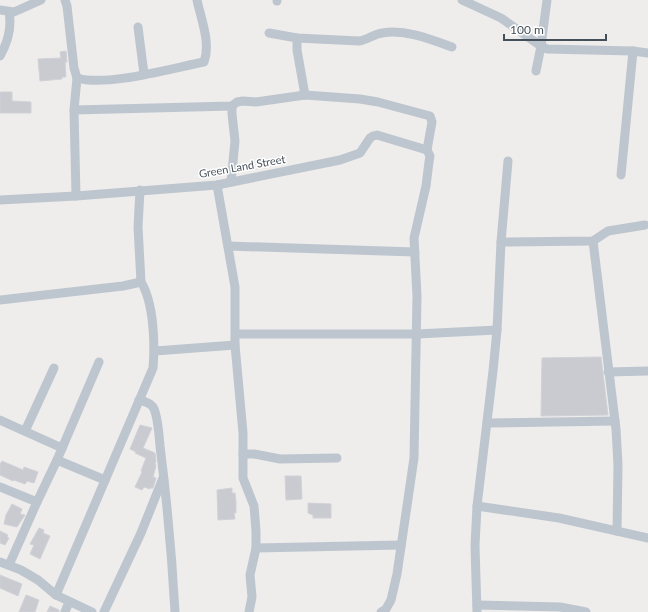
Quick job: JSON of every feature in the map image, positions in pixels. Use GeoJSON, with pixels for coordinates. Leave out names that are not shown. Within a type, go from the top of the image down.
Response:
{"type":"FeatureCollection","features":[{"type":"Feature","properties":{"kind":"street"},"geometry":{"type":"LineString","coordinates":[[0,56],[5,48],[10,32],[10,22],[4,11],[20,10],[42,0]]}},
{"type":"Feature","properties":{"kind":"street"},"geometry":{"type":"LineString","coordinates":[[65,0],[74,68],[77,78],[74,110],[76,196]]}},
{"type":"Feature","properties":{"kind":"street"},"geometry":{"type":"LineString","coordinates":[[77,78],[87,81],[126,78],[204,62],[207,54],[207,44],[197,0]]}},
{"type":"Feature","properties":{"kind":"street"},"geometry":{"type":"LineString","coordinates":[[462,0],[501,18],[546,49],[633,51],[648,53]]}},
{"type":"Feature","properties":{"kind":"street"},"geometry":{"type":"LineString","coordinates":[[536,71],[547,0]]}},
{"type":"Feature","properties":{"kind":"street"},"geometry":{"type":"LineString","coordinates":[[138,26],[144,74]]}},
{"type":"Feature","properties":{"kind":"street"},"geometry":{"type":"LineString","coordinates":[[269,33],[297,38],[359,41],[365,40],[380,33],[400,32],[428,38],[452,48]]}},
{"type":"Feature","properties":{"kind":"street"},"geometry":{"type":"LineString","coordinates":[[297,38],[297,50],[305,95]]}},
{"type":"Feature","properties":{"kind":"street"},"geometry":{"type":"LineString","coordinates":[[621,175],[633,51]]}},
{"type":"Feature","properties":{"kind":"street"},"geometry":{"type":"LineString","coordinates":[[74,110],[232,106],[237,102],[243,101],[256,102],[305,95],[372,101],[430,116],[432,122],[427,150],[430,156],[429,168],[415,230],[417,334],[414,370],[416,407],[414,458],[397,574],[391,600],[386,609],[381,612]]}},
{"type":"Feature","properties":{"kind":"street"},"geometry":{"type":"LineString","coordinates":[[231,182],[235,141],[232,106]]}},
{"type":"Feature","properties":{"kind":"street","name":"Green Land Street"},"geometry":{"type":"LineString","coordinates":[[0,200],[76,196],[217,185],[340,160],[357,155],[362,151],[370,138],[377,135],[427,150]]}},
{"type":"Feature","properties":{"kind":"street"},"geometry":{"type":"LineString","coordinates":[[508,161],[501,242],[497,330],[490,404],[477,506],[475,546],[477,608],[560,607],[586,612]]}},
{"type":"Feature","properties":{"kind":"street"},"geometry":{"type":"LineString","coordinates":[[217,185],[234,287],[235,345],[243,425],[243,478],[254,506],[256,531],[256,548],[250,575],[252,597],[249,612]]}},
{"type":"Feature","properties":{"kind":"street"},"geometry":{"type":"LineString","coordinates":[[56,595],[153,368],[155,351],[150,304],[145,290],[140,282],[138,227],[140,190]]}},
{"type":"Feature","properties":{"kind":"street"},"geometry":{"type":"LineString","coordinates":[[501,242],[593,241],[608,232],[645,225]]}},
{"type":"Feature","properties":{"kind":"street"},"geometry":{"type":"LineString","coordinates":[[593,241],[615,421],[618,465],[617,531]]}},
{"type":"Feature","properties":{"kind":"street"},"geometry":{"type":"LineString","coordinates":[[228,246],[415,252]]}},
{"type":"Feature","properties":{"kind":"street"},"geometry":{"type":"LineString","coordinates":[[0,300],[123,286],[140,282]]}},
{"type":"Feature","properties":{"kind":"street"},"geometry":{"type":"LineString","coordinates":[[236,334],[417,334],[497,330]]}},
{"type":"Feature","properties":{"kind":"street"},"geometry":{"type":"LineString","coordinates":[[155,351],[235,345]]}},
{"type":"Feature","properties":{"kind":"street"},"geometry":{"type":"LineString","coordinates":[[9,565],[57,460],[99,362]]}},
{"type":"Feature","properties":{"kind":"street"},"geometry":{"type":"LineString","coordinates":[[25,431],[54,368]]}},
{"type":"Feature","properties":{"kind":"street"},"geometry":{"type":"LineString","coordinates":[[608,372],[648,371]]}},
{"type":"Feature","properties":{"kind":"street"},"geometry":{"type":"LineString","coordinates":[[140,400],[146,401],[153,407],[157,419],[164,477],[175,612]]}},
{"type":"Feature","properties":{"kind":"street"},"geometry":{"type":"LineString","coordinates":[[0,420],[62,448]]}},
{"type":"Feature","properties":{"kind":"street"},"geometry":{"type":"LineString","coordinates":[[487,423],[615,421]]}},
{"type":"Feature","properties":{"kind":"street"},"geometry":{"type":"LineString","coordinates":[[243,454],[254,454],[280,459],[338,458]]}},
{"type":"Feature","properties":{"kind":"street"},"geometry":{"type":"LineString","coordinates":[[57,460],[105,480]]}},
{"type":"Feature","properties":{"kind":"street"},"geometry":{"type":"LineString","coordinates":[[104,612],[141,533],[164,477]]}},
{"type":"Feature","properties":{"kind":"street"},"geometry":{"type":"LineString","coordinates":[[0,487],[37,502]]}},
{"type":"Feature","properties":{"kind":"street"},"geometry":{"type":"LineString","coordinates":[[477,506],[559,518],[648,538]]}},
{"type":"Feature","properties":{"kind":"street"},"geometry":{"type":"LineString","coordinates":[[256,548],[401,545]]}},
{"type":"Feature","properties":{"kind":"street"},"geometry":{"type":"LineString","coordinates":[[0,562],[21,570],[38,580],[56,595],[92,612]]}},
{"type":"Feature","properties":{"kind":"street"},"geometry":{"type":"LineString","coordinates":[[64,612],[69,602]]}},
{"type":"Feature","properties":{"kind":"building"},"geometry":{"type":"Polygon","coordinates":[[[66,51],[66,77],[62,77],[62,79],[40,81],[38,59],[61,58],[60,52],[66,51]]]}},
{"type":"Feature","properties":{"kind":"building"},"geometry":{"type":"Polygon","coordinates":[[[0,92],[12,92],[12,101],[31,102],[31,113],[0,113],[0,92]]]}},
{"type":"Feature","properties":{"kind":"building"},"geometry":{"type":"Polygon","coordinates":[[[601,357],[608,415],[541,416],[542,358],[601,357]]]}},
{"type":"Feature","properties":{"kind":"building"},"geometry":{"type":"Polygon","coordinates":[[[140,425],[152,428],[143,448],[155,453],[156,461],[153,477],[156,478],[153,488],[150,489],[144,487],[142,490],[135,487],[142,472],[141,471],[146,458],[130,449],[140,425]]]}},
{"type":"Feature","properties":{"kind":"building"},"geometry":{"type":"Polygon","coordinates":[[[2,461],[23,470],[24,467],[38,472],[34,483],[27,481],[25,484],[14,480],[13,481],[0,475],[0,464],[2,461]]]}},
{"type":"Feature","properties":{"kind":"building"},"geometry":{"type":"Polygon","coordinates":[[[285,476],[301,476],[302,499],[286,500],[285,476]]]}},
{"type":"Feature","properties":{"kind":"building"},"geometry":{"type":"Polygon","coordinates":[[[232,488],[232,493],[235,493],[236,501],[236,513],[234,513],[235,519],[218,520],[217,490],[232,488]]]}},
{"type":"Feature","properties":{"kind":"building"},"geometry":{"type":"Polygon","coordinates":[[[308,503],[331,504],[331,518],[313,518],[313,515],[308,513],[308,503]]]}},
{"type":"Feature","properties":{"kind":"building"},"geometry":{"type":"Polygon","coordinates":[[[12,504],[22,509],[20,514],[25,515],[17,527],[4,524],[6,515],[12,504]]]}},
{"type":"Feature","properties":{"kind":"building"},"geometry":{"type":"Polygon","coordinates":[[[39,528],[44,530],[43,533],[50,536],[40,559],[30,554],[34,545],[30,544],[39,528]]]}},
{"type":"Feature","properties":{"kind":"building"},"geometry":{"type":"Polygon","coordinates":[[[0,531],[8,535],[7,537],[9,538],[5,545],[0,543],[0,531]]]}},
{"type":"Feature","properties":{"kind":"building"},"geometry":{"type":"Polygon","coordinates":[[[0,575],[22,584],[18,596],[0,588],[0,575]]]}},
{"type":"Feature","properties":{"kind":"building"},"geometry":{"type":"Polygon","coordinates":[[[26,595],[39,600],[35,612],[19,612],[26,595]]]}},
{"type":"Feature","properties":{"kind":"building"},"geometry":{"type":"Polygon","coordinates":[[[50,606],[59,610],[59,612],[47,612],[50,606]]]}}]}
